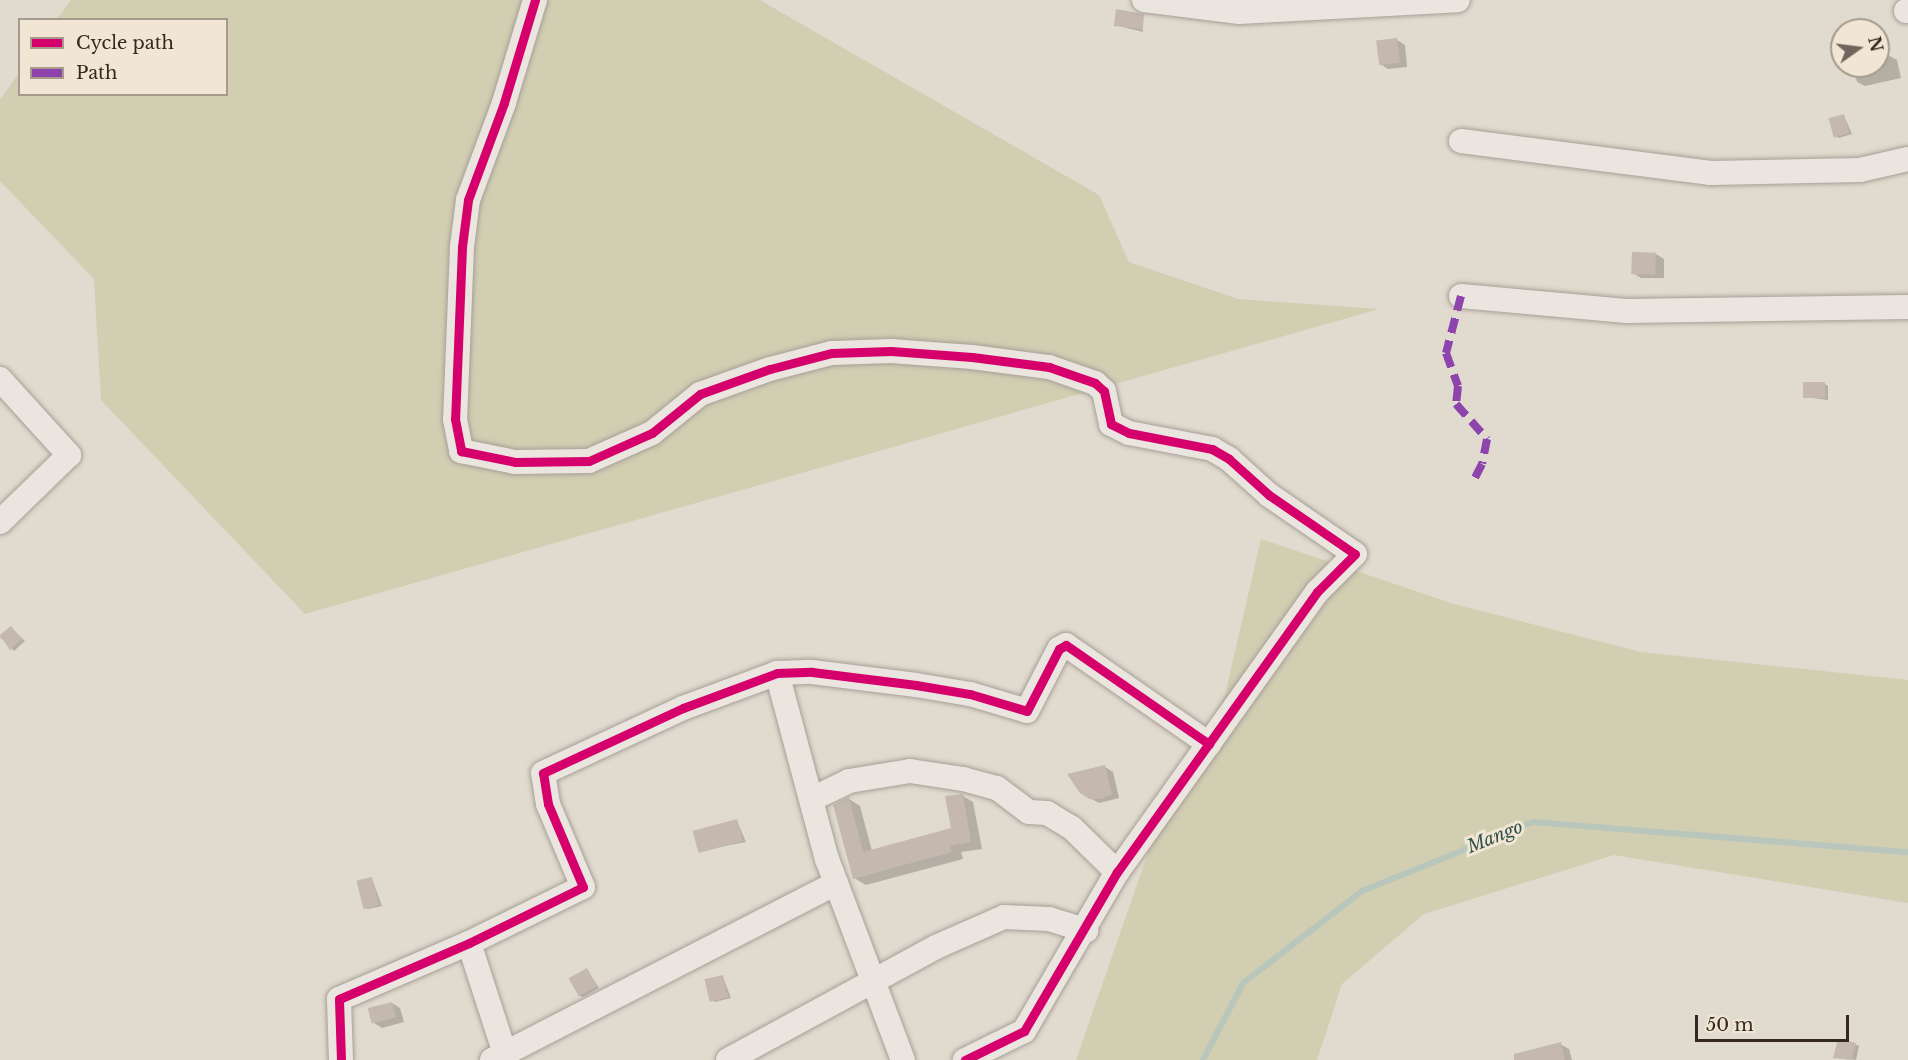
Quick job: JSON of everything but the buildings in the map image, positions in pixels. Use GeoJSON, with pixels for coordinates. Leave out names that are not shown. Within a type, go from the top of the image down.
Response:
{"type":"FeatureCollection","features":[{"type":"Feature","properties":{"kind":"street"},"geometry":{"type":"LineString","coordinates":[[535,0],[504,103],[468,200],[462,247],[455,420],[461,451],[515,462],[589,462],[652,433],[700,394],[733,380],[832,353],[891,351],[972,357],[1049,367],[1084,377],[1104,391],[1111,424],[1129,433],[1212,449],[1229,459],[1269,495],[1355,554],[1317,592],[1118,872],[1024,1032],[965,1060]]}},
{"type":"Feature","properties":{"kind":"street"},"geometry":{"type":"LineString","coordinates":[[1144,0],[1239,12],[1458,0]]}},
{"type":"Feature","properties":{"kind":"street"},"geometry":{"type":"LineString","coordinates":[[1461,141],[1712,173],[1860,170],[1908,159]]}},
{"type":"Feature","properties":{"kind":"street"},"geometry":{"type":"LineString","coordinates":[[1461,296],[1626,311],[1908,307]]}},
{"type":"Feature","properties":{"kind":"street"},"geometry":{"type":"LineString","coordinates":[[0,379],[69,455],[0,522]]}},
{"type":"Feature","properties":{"kind":"street"},"geometry":{"type":"LineString","coordinates":[[341,1060],[339,999],[469,943],[583,887],[548,804],[543,773],[683,708],[777,673],[812,672],[916,685],[970,694],[1027,711],[1059,649],[1066,645],[1209,744]]}},
{"type":"Feature","properties":{"kind":"street"},"geometry":{"type":"LineString","coordinates":[[777,673],[836,883],[903,1060]]}},
{"type":"Feature","properties":{"kind":"street"},"geometry":{"type":"LineString","coordinates":[[812,799],[849,781],[910,771],[963,779],[997,788],[1029,812],[1047,813],[1064,823],[1118,872]]}},
{"type":"Feature","properties":{"kind":"street"},"geometry":{"type":"LineString","coordinates":[[469,943],[502,1058],[732,934],[836,883]]}},
{"type":"Feature","properties":{"kind":"street"},"geometry":{"type":"LineString","coordinates":[[728,1060],[936,947],[1004,917],[1048,919],[1086,930]]}},
{"type":"Feature","properties":{"kind":"shaded area"},"geometry":{"type":"Polygon","coordinates":[[[71,0],[760,0],[1099,195],[1129,262],[1238,299],[1379,309],[305,614],[101,400],[94,279],[0,181],[0,100],[18,74],[18,96],[228,96],[228,18],[58,18],[71,0]]]}},
{"type":"Feature","properties":{"kind":"shaded area"},"geometry":{"type":"Polygon","coordinates":[[[1261,539],[1454,604],[1641,652],[1908,680],[1908,903],[1614,855],[1424,914],[1342,984],[1317,1060],[1076,1060],[1149,850],[1225,695],[1261,539]]]}},
{"type":"Feature","properties":{"kind":"waterway","name":"Mango"},"geometry":{"type":"LineString","coordinates":[[1203,1060],[1243,983],[1362,891],[1533,822],[1908,852]]}},
{"type":"Feature","properties":{"kind":"marked path"},"geometry":{"type":"LineString","coordinates":[[1461,296],[1446,353],[1458,386],[1456,404],[1487,439],[1482,464],[1472,484]]}},
{"type":"Feature","properties":{"kind":"cycle path"},"geometry":{"type":"LineString","coordinates":[[535,0],[504,103],[468,200],[462,247],[455,419],[461,451],[515,462],[589,461],[652,433],[700,394],[770,369],[832,353],[891,351],[972,357],[1049,367],[1095,383],[1104,391],[1111,424],[1129,433],[1212,449],[1229,459],[1269,495],[1355,554],[1317,592],[1117,872],[1024,1031],[965,1060]]}},
{"type":"Feature","properties":{"kind":"cycle path"},"geometry":{"type":"LineString","coordinates":[[341,1060],[339,999],[469,943],[583,887],[548,804],[543,773],[683,708],[777,673],[812,672],[916,685],[970,694],[1027,711],[1059,649],[1066,645],[1209,744]]}}]}
